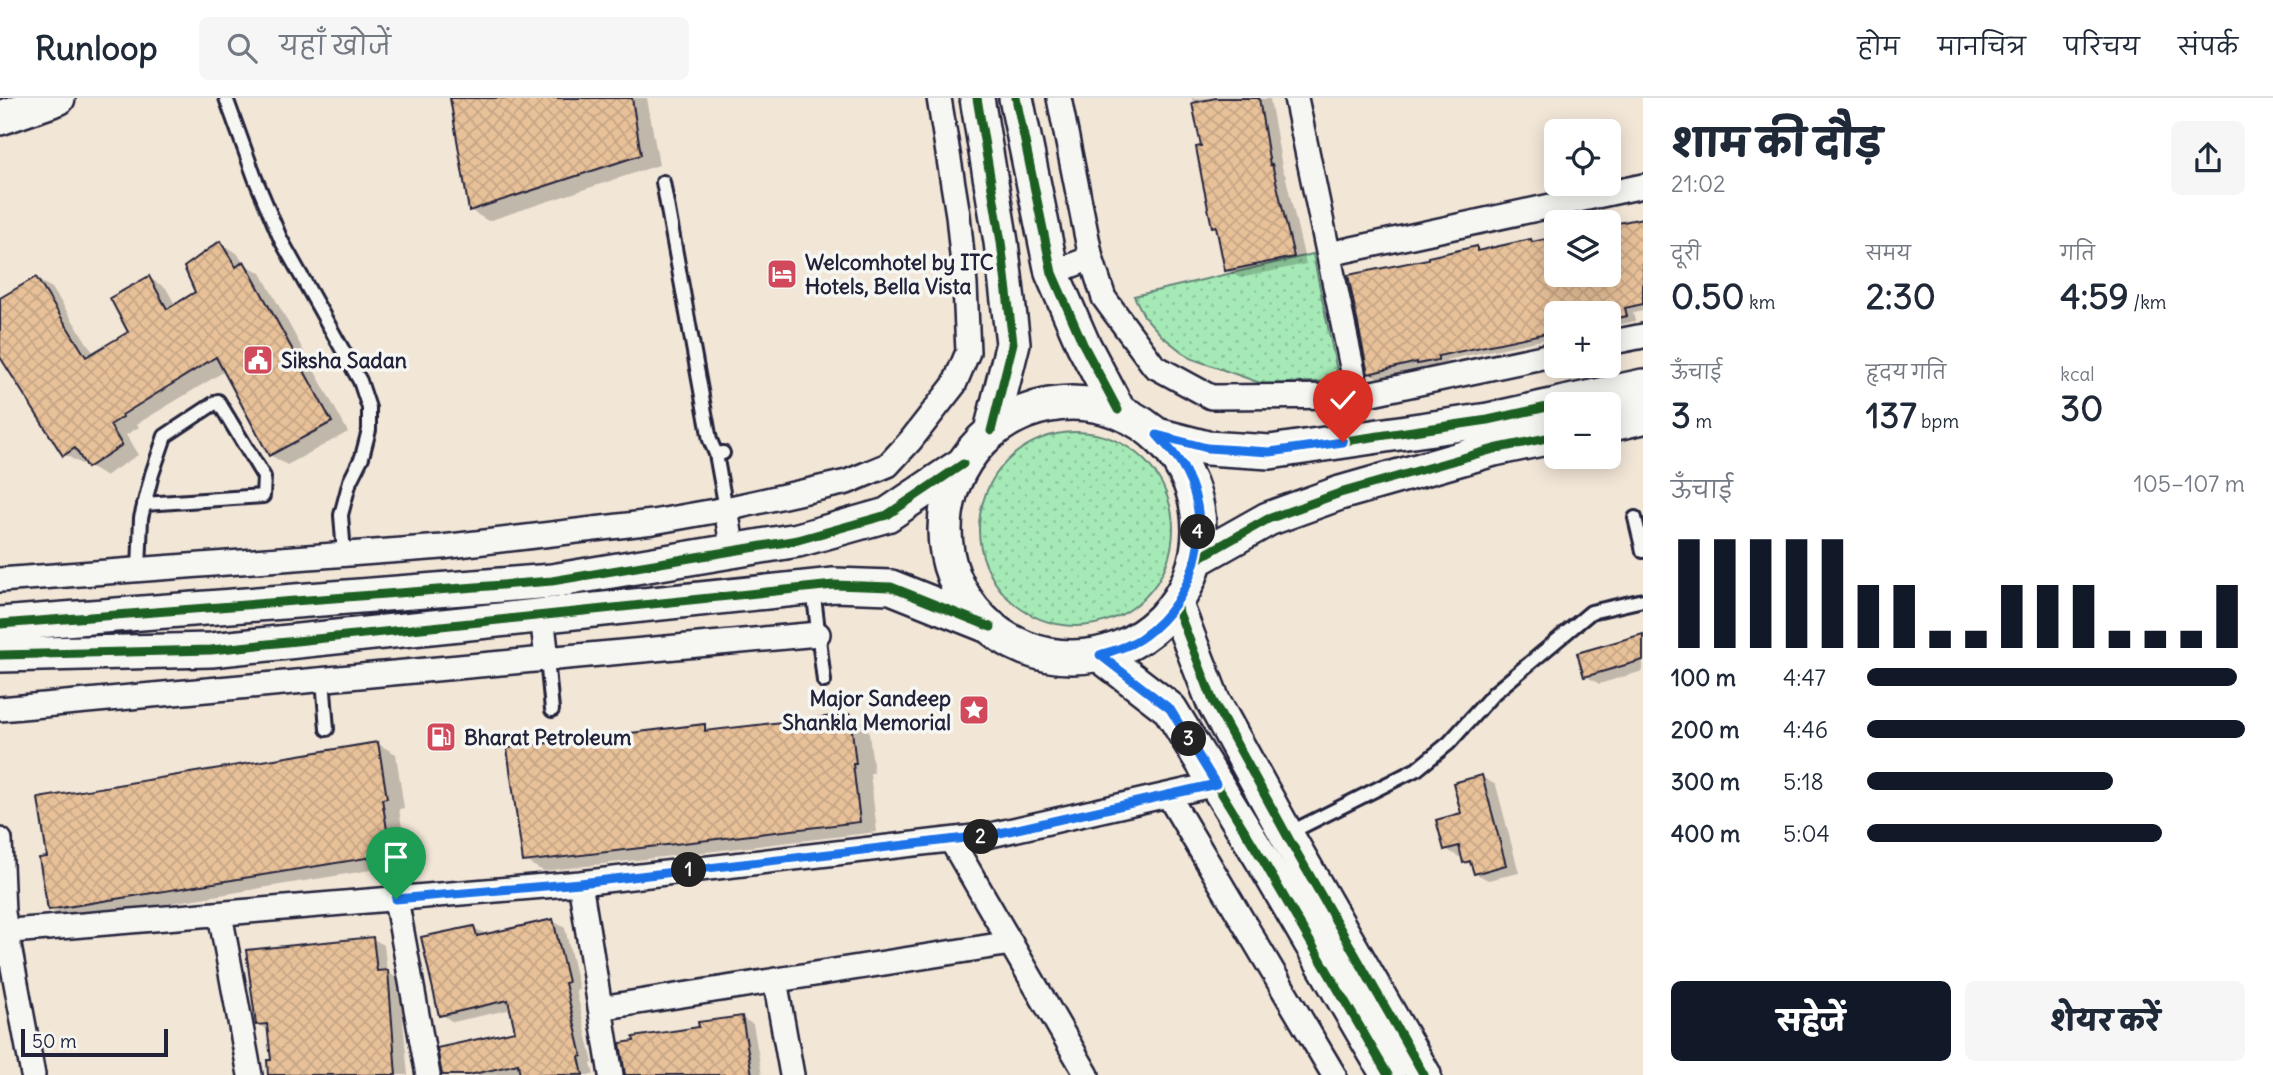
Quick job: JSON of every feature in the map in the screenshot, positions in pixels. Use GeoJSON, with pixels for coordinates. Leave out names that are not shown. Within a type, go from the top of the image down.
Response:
{"type":"FeatureCollection","features":[{"type":"Feature","properties":{"kind":"street"},"geometry":{"type":"LineString","coordinates":[[0,118],[58,98]]}},
{"type":"Feature","properties":{"kind":"street"},"geometry":{"type":"LineString","coordinates":[[0,580],[442,547],[653,522],[846,482],[888,465],[954,385],[968,352],[958,215],[939,98]]}},
{"type":"Feature","properties":{"kind":"street"},"geometry":{"type":"LineString","coordinates":[[977,98],[1001,242],[1013,343],[991,430]]}},
{"type":"Feature","properties":{"kind":"street"},"geometry":{"type":"LineString","coordinates":[[1016,98],[1052,273],[1083,344],[1118,410]]}},
{"type":"Feature","properties":{"kind":"street"},"geometry":{"type":"LineString","coordinates":[[1059,98],[1091,258],[1104,298],[1154,366],[1211,397],[1358,396],[1544,357]]}},
{"type":"Feature","properties":{"kind":"street"},"geometry":{"type":"LineString","coordinates":[[1296,98],[1358,396]]}},
{"type":"Feature","properties":{"kind":"street"},"geometry":{"type":"LineString","coordinates":[[1329,254],[1643,186]]}},
{"type":"Feature","properties":{"kind":"street"},"geometry":{"type":"LineString","coordinates":[[1052,273],[1091,258]]}},
{"type":"Feature","properties":{"kind":"street"},"geometry":{"type":"LineString","coordinates":[[1621,340],[1643,336]]}},
{"type":"Feature","properties":{"kind":"street"},"geometry":{"type":"LineString","coordinates":[[1616,392],[1643,386]]}},
{"type":"Feature","properties":{"kind":"street"},"geometry":{"type":"LineString","coordinates":[[1075,402],[1118,410],[1157,435],[1175,454],[1187,473],[1199,511],[1197,559],[1177,605],[1144,636],[1124,647],[1100,655],[1066,658],[1027,649],[1000,635],[968,604],[949,562],[946,514],[963,464],[991,430],[1014,416],[1042,405],[1075,402]]}},
{"type":"Feature","properties":{"kind":"street"},"geometry":{"type":"LineString","coordinates":[[1157,435],[1207,448],[1270,452],[1488,420],[1544,408]]}},
{"type":"Feature","properties":{"kind":"street"},"geometry":{"type":"LineString","coordinates":[[1621,422],[1643,417]]}},
{"type":"Feature","properties":{"kind":"street"},"geometry":{"type":"LineString","coordinates":[[1197,559],[1268,519],[1340,493],[1494,449],[1544,439]]}},
{"type":"Feature","properties":{"kind":"street"},"geometry":{"type":"LineString","coordinates":[[0,624],[552,581],[733,551],[797,540],[887,515],[963,464]]}},
{"type":"Feature","properties":{"kind":"street"},"geometry":{"type":"LineString","coordinates":[[726,509],[733,551]]}},
{"type":"Feature","properties":{"kind":"street"},"geometry":{"type":"LineString","coordinates":[[0,655],[211,650],[834,585],[891,587],[991,626]]}},
{"type":"Feature","properties":{"kind":"street"},"geometry":{"type":"LineString","coordinates":[[1177,605],[1213,701],[1424,1075]]}},
{"type":"Feature","properties":{"kind":"street"},"geometry":{"type":"LineString","coordinates":[[542,615],[547,659]]}},
{"type":"Feature","properties":{"kind":"street"},"geometry":{"type":"LineString","coordinates":[[0,709],[818,634]]}},
{"type":"Feature","properties":{"kind":"street"},"geometry":{"type":"LineString","coordinates":[[1100,655],[1170,709],[1388,1075]]}},
{"type":"Feature","properties":{"kind":"street"},"geometry":{"type":"LineString","coordinates":[[3,932],[580,883],[951,840],[991,835],[1216,784]]}},
{"type":"Feature","properties":{"kind":"street"},"geometry":{"type":"LineString","coordinates":[[1168,795],[1334,1075]]}},
{"type":"Feature","properties":{"kind":"street"},"geometry":{"type":"LineString","coordinates":[[0,840],[3,932],[33,1075]]}},
{"type":"Feature","properties":{"kind":"street"},"geometry":{"type":"LineString","coordinates":[[951,840],[1087,1075]]}},
{"type":"Feature","properties":{"kind":"street"},"geometry":{"type":"LineString","coordinates":[[580,883],[611,1075]]}},
{"type":"Feature","properties":{"kind":"street"},"geometry":{"type":"LineString","coordinates":[[396,899],[428,1075]]}},
{"type":"Feature","properties":{"kind":"street"},"geometry":{"type":"LineString","coordinates":[[220,914],[250,1075]]}},
{"type":"Feature","properties":{"kind":"street"},"geometry":{"type":"LineString","coordinates":[[600,1008],[1011,943]]}},
{"type":"Feature","properties":{"kind":"street"},"geometry":{"type":"LineString","coordinates":[[775,980],[792,1075]]}},
{"type":"Feature","properties":{"kind":"lane"},"geometry":{"type":"LineString","coordinates":[[226,98],[254,178],[281,240],[360,381],[369,408],[369,430],[362,457],[350,481],[341,515],[344,554]]}},
{"type":"Feature","properties":{"kind":"lane"},"geometry":{"type":"LineString","coordinates":[[663,182],[710,440],[720,454],[726,509]]}},
{"type":"Feature","properties":{"kind":"lane"},"geometry":{"type":"LineString","coordinates":[[139,570],[141,518],[144,503],[165,436],[218,401],[264,477],[263,496],[144,503]]}},
{"type":"Feature","properties":{"kind":"lane"},"geometry":{"type":"LineString","coordinates":[[1635,518],[1643,551]]}},
{"type":"Feature","properties":{"kind":"lane"},"geometry":{"type":"LineString","coordinates":[[813,587],[824,681]]}},
{"type":"Feature","properties":{"kind":"lane"},"geometry":{"type":"LineString","coordinates":[[1287,835],[1417,769],[1449,743],[1494,693],[1591,612],[1643,600]]}},
{"type":"Feature","properties":{"kind":"lane"},"geometry":{"type":"LineString","coordinates":[[547,659],[552,710]]}},
{"type":"Feature","properties":{"kind":"lane"},"geometry":{"type":"LineString","coordinates":[[323,679],[327,729]]}},
{"type":"Feature","properties":{"kind":"green space"},"geometry":{"type":"Polygon","coordinates":[[[1313,254],[1339,381],[1263,384],[1190,358],[1162,336],[1144,316],[1134,296],[1313,254]]]}},
{"type":"Feature","properties":{"kind":"green space"},"geometry":{"type":"Polygon","coordinates":[[[1076,432],[1095,433],[1113,439],[1145,460],[1166,492],[1172,510],[1172,548],[1166,566],[1145,598],[1113,619],[1095,625],[1076,626],[1057,625],[1039,619],[1007,598],[986,566],[980,548],[979,529],[980,510],[986,492],[1007,460],[1039,439],[1057,433],[1076,432]]]}},
{"type":"Feature","properties":{"kind":"building"},"geometry":{"type":"Polygon","coordinates":[[[450,98],[632,98],[641,155],[469,211],[450,98]]]}},
{"type":"Feature","properties":{"kind":"building"},"geometry":{"type":"Polygon","coordinates":[[[1216,98],[1259,98],[1270,165],[1272,164],[1294,257],[1225,271],[1216,226],[1212,227],[1202,179],[1196,147],[1201,146],[1192,103],[1216,98]]]}},
{"type":"Feature","properties":{"kind":"building"},"geometry":{"type":"Polygon","coordinates":[[[1643,218],[1643,304],[1625,308],[1627,316],[1621,317],[1621,301],[1544,301],[1544,334],[1368,374],[1348,275],[1477,246],[1477,251],[1531,239],[1532,242],[1544,240],[1544,287],[1621,287],[1621,222],[1643,218]]]}},
{"type":"Feature","properties":{"kind":"building"},"geometry":{"type":"Polygon","coordinates":[[[220,241],[236,267],[244,261],[332,422],[269,456],[216,357],[110,425],[122,445],[87,468],[75,448],[63,456],[0,357],[0,298],[36,277],[86,357],[128,332],[110,298],[149,276],[167,309],[195,292],[184,267],[220,241]]]}},
{"type":"Feature","properties":{"kind":"building"},"geometry":{"type":"Polygon","coordinates":[[[1643,634],[1643,660],[1584,677],[1577,653],[1643,634]]]}},
{"type":"Feature","properties":{"kind":"building"},"geometry":{"type":"Polygon","coordinates":[[[850,714],[860,822],[523,862],[507,748],[705,724],[705,731],[850,714]]]}},
{"type":"Feature","properties":{"kind":"building"},"geometry":{"type":"Polygon","coordinates":[[[378,742],[387,798],[382,799],[391,854],[48,910],[39,858],[47,857],[38,798],[378,742]]]}},
{"type":"Feature","properties":{"kind":"building"},"geometry":{"type":"Polygon","coordinates":[[[1482,775],[1506,865],[1474,874],[1470,861],[1463,863],[1459,846],[1444,850],[1436,820],[1461,813],[1453,783],[1482,775]]]}},
{"type":"Feature","properties":{"kind":"building"},"geometry":{"type":"Polygon","coordinates":[[[553,919],[568,982],[565,983],[582,1056],[579,1057],[583,1075],[520,1075],[518,1064],[469,1075],[442,1075],[437,1048],[515,1031],[508,1000],[439,1016],[421,937],[474,926],[477,936],[553,919]]]}},
{"type":"Feature","properties":{"kind":"building"},"geometry":{"type":"Polygon","coordinates":[[[373,937],[377,971],[388,970],[396,1075],[268,1075],[267,1060],[271,1060],[267,1024],[256,1025],[246,950],[373,937]]]}},
{"type":"Feature","properties":{"kind":"building"},"geometry":{"type":"Polygon","coordinates":[[[742,1016],[752,1075],[625,1075],[620,1043],[634,1041],[633,1037],[699,1027],[698,1022],[742,1016]]]}},
{"type":"Feature","properties":{"kind":"cycle path"},"geometry":{"type":"LineString","coordinates":[[977,98],[1001,242],[1013,343],[991,431]]}},
{"type":"Feature","properties":{"kind":"cycle path"},"geometry":{"type":"LineString","coordinates":[[1016,98],[1052,273],[1083,344],[1118,410]]}},
{"type":"Feature","properties":{"kind":"cycle path"},"geometry":{"type":"LineString","coordinates":[[1157,435],[1207,448],[1270,452],[1488,420],[1544,408]]}},
{"type":"Feature","properties":{"kind":"cycle path"},"geometry":{"type":"LineString","coordinates":[[1197,559],[1268,519],[1340,493],[1494,449],[1544,439]]}},
{"type":"Feature","properties":{"kind":"cycle path"},"geometry":{"type":"LineString","coordinates":[[0,624],[552,581],[798,540],[887,515],[963,464]]}},
{"type":"Feature","properties":{"kind":"cycle path"},"geometry":{"type":"LineString","coordinates":[[0,655],[211,650],[834,585],[891,587],[991,627]]}},
{"type":"Feature","properties":{"kind":"cycle path"},"geometry":{"type":"LineString","coordinates":[[1176,605],[1213,701],[1424,1075]]}},
{"type":"Feature","properties":{"kind":"cycle path"},"geometry":{"type":"LineString","coordinates":[[1100,655],[1170,709],[1262,859],[1388,1075]]}},
{"type":"Feature","properties":{"kind":"place","name":"Welcomhotel by ITC Hotels, Bella Vista"},"geometry":{"type":"Point","coordinates":[782,274]}},
{"type":"Feature","properties":{"kind":"place","name":"Siksha Sadan"},"geometry":{"type":"Point","coordinates":[258,360]}},
{"type":"Feature","properties":{"kind":"place","name":"Major Sandeep Shankla Memorial"},"geometry":{"type":"Point","coordinates":[974,710]}},
{"type":"Feature","properties":{"kind":"place","name":"Bharat Petroleum"},"geometry":{"type":"Point","coordinates":[441,737]}},
{"type":"Feature","properties":{"kind":"route"},"geometry":{"type":"LineString","coordinates":[[396,899],[580,883],[991,835],[1216,784],[1170,709],[1100,655],[1124,647],[1144,636],[1177,605],[1197,559],[1199,511],[1194,492],[1187,473],[1175,454],[1157,435],[1207,448],[1270,452],[1343,442]]}}]}
